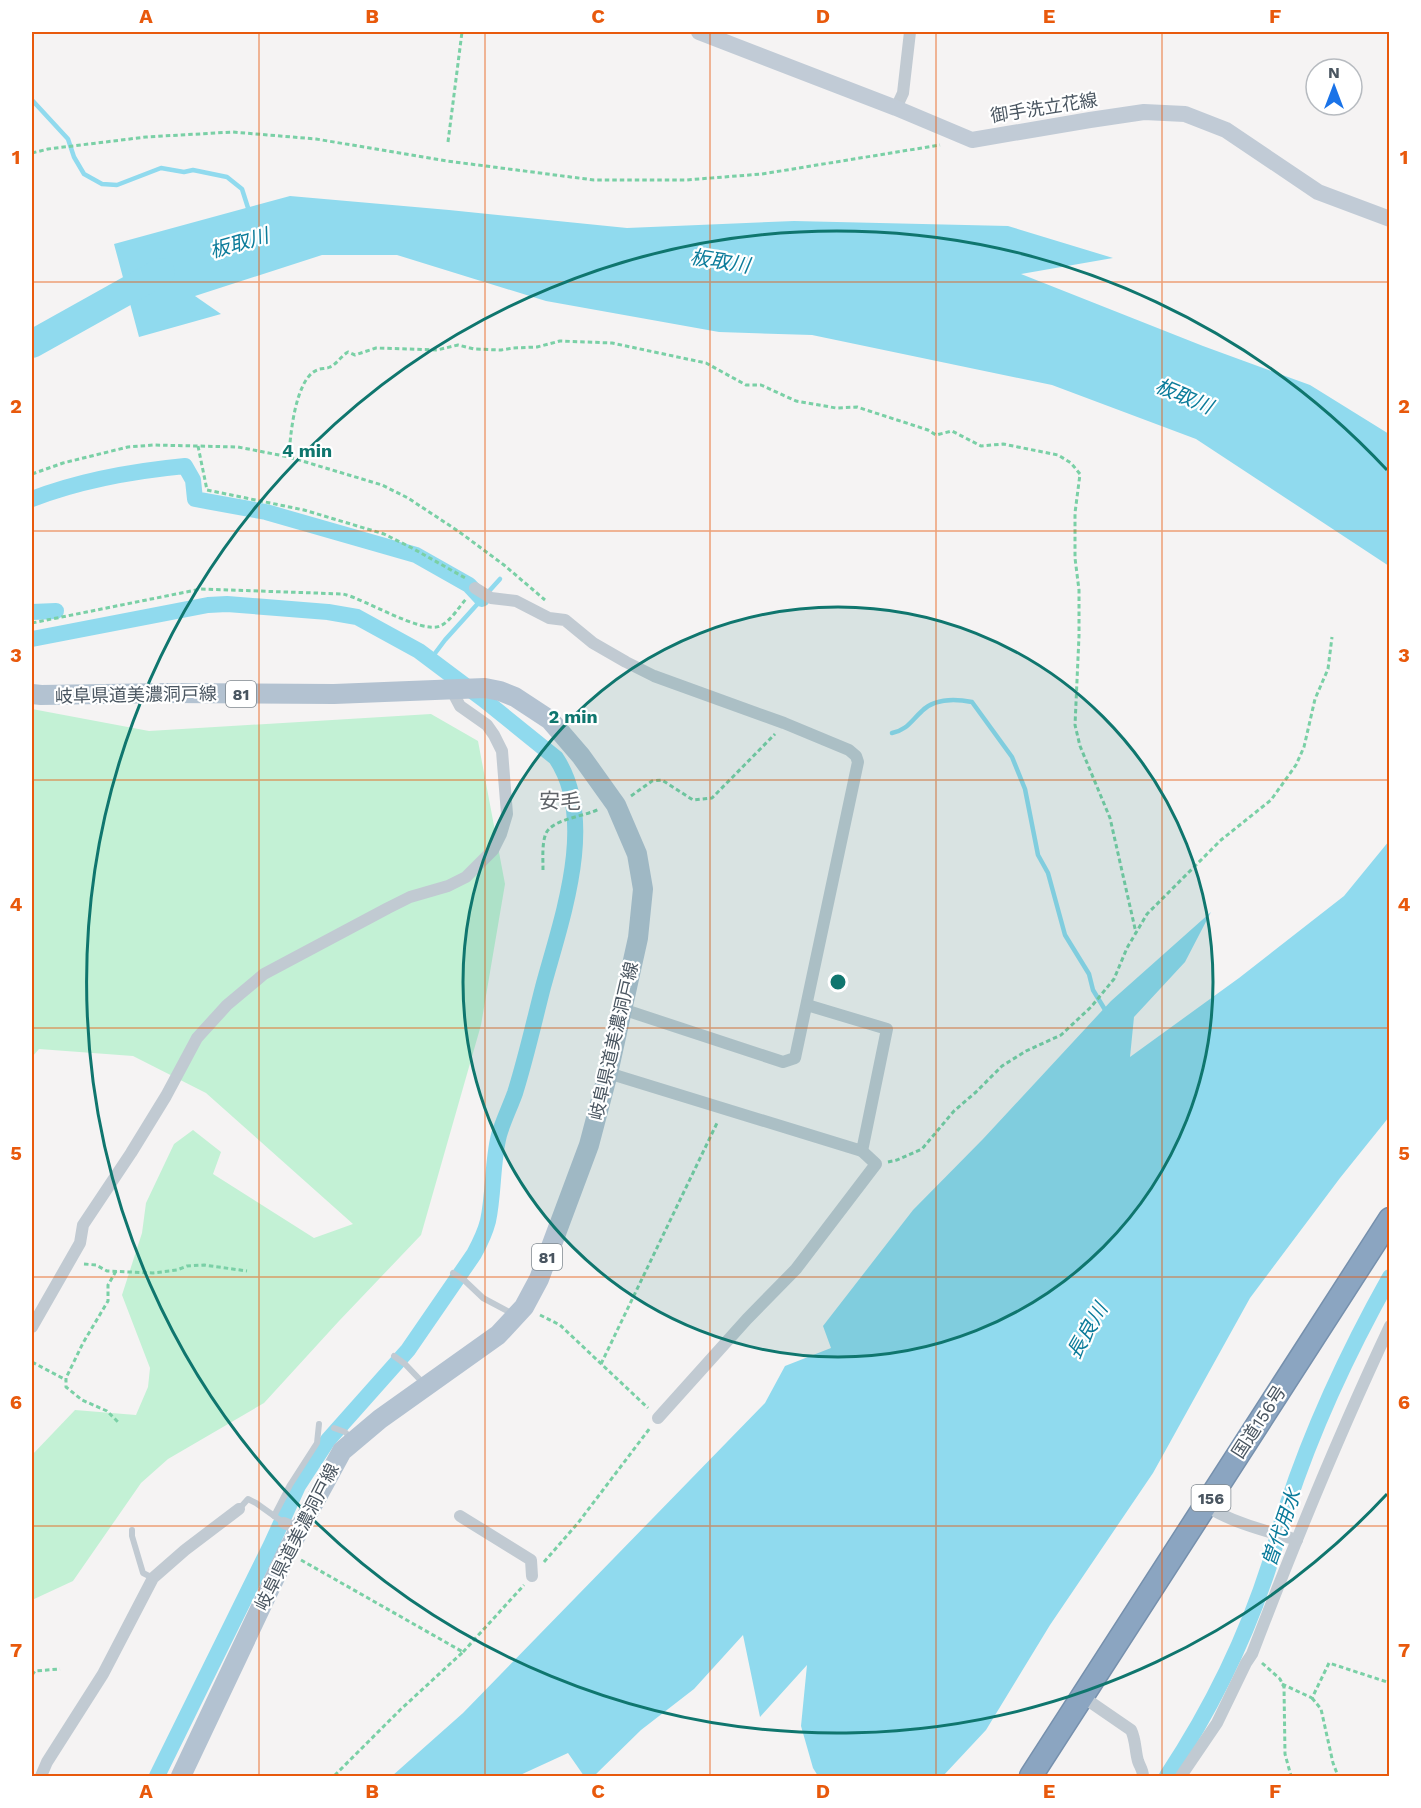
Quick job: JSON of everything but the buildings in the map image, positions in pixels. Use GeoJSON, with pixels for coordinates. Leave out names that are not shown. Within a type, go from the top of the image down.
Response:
{"type":"FeatureCollection","features":[{"type":"Feature","properties":{"kind":"highway","name":"国道156号"},"geometry":{"type":"LineString","coordinates":[[1031,1776],[1389,1219]]}},
{"type":"Feature","properties":{"kind":"main road","name":"御手洗立花線"},"geometry":{"type":"LineString","coordinates":[[699,32],[972,140],[1144,112],[1185,114],[1226,130],[1318,192],[1389,219]]}},
{"type":"Feature","properties":{"kind":"main road","name":"岐阜県道美濃洞戸線"},"geometry":{"type":"LineString","coordinates":[[32,694],[334,694],[486,688],[500,691],[515,697],[550,720],[581,756],[615,804],[637,854],[643,889],[638,938],[608,1073],[589,1144],[539,1279],[520,1311],[498,1335],[380,1419],[349,1437],[342,1451],[286,1522],[287,1552],[182,1776]]}},
{"type":"Feature","properties":{"kind":"street"},"geometry":{"type":"LineString","coordinates":[[896,108],[903,93],[910,32]]}},
{"type":"Feature","properties":{"kind":"street"},"geometry":{"type":"LineString","coordinates":[[476,588],[491,598],[516,601],[549,618],[565,620],[593,643],[654,676],[784,723],[849,750],[856,756],[858,762],[795,1058],[783,1062],[622,1009]]}},
{"type":"Feature","properties":{"kind":"street"},"geometry":{"type":"LineString","coordinates":[[32,1328],[80,1243],[83,1225],[166,1096],[197,1038],[227,1005],[264,974],[388,908],[410,897],[466,878],[493,850],[507,814],[502,752],[487,725],[460,706],[455,689]]}},
{"type":"Feature","properties":{"kind":"street"},"geometry":{"type":"LineString","coordinates":[[807,1005],[887,1029],[862,1151]]}},
{"type":"Feature","properties":{"kind":"street"},"geometry":{"type":"LineString","coordinates":[[608,1073],[862,1151],[876,1164],[796,1269],[747,1319],[658,1418]]}},
{"type":"Feature","properties":{"kind":"street"},"geometry":{"type":"LineString","coordinates":[[1181,1776],[1217,1723],[1252,1654],[1292,1538],[1389,1326]]}},
{"type":"Feature","properties":{"kind":"street"},"geometry":{"type":"LineString","coordinates":[[1206,1506],[1220,1515],[1292,1538]]}},
{"type":"Feature","properties":{"kind":"street"},"geometry":{"type":"LineString","coordinates":[[41,1776],[47,1762],[103,1674],[153,1578],[239,1509]]}},
{"type":"Feature","properties":{"kind":"street"},"geometry":{"type":"LineString","coordinates":[[460,1516],[531,1560],[532,1576]]}},
{"type":"Feature","properties":{"kind":"street"},"geometry":{"type":"LineString","coordinates":[[1083,1697],[1131,1730],[1143,1776]]}},
{"type":"Feature","properties":{"kind":"lane"},"geometry":{"type":"LineString","coordinates":[[453,1273],[483,1298],[520,1311]]}},
{"type":"Feature","properties":{"kind":"lane"},"geometry":{"type":"LineString","coordinates":[[394,1356],[426,1386]]}},
{"type":"Feature","properties":{"kind":"lane"},"geometry":{"type":"LineString","coordinates":[[239,1509],[248,1499],[286,1522],[290,1485],[317,1443],[319,1424]]}},
{"type":"Feature","properties":{"kind":"lane"},"geometry":{"type":"LineString","coordinates":[[334,1428],[349,1437]]}},
{"type":"Feature","properties":{"kind":"lane"},"geometry":{"type":"LineString","coordinates":[[132,1530],[143,1573],[153,1578]]}},
{"type":"Feature","properties":{"kind":"path"},"geometry":{"type":"LineString","coordinates":[[448,142],[462,32]]}},
{"type":"Feature","properties":{"kind":"path"},"geometry":{"type":"LineString","coordinates":[[32,153],[146,137],[233,132],[316,139],[447,161],[594,180],[686,180],[762,174],[972,140]]}},
{"type":"Feature","properties":{"kind":"path"},"geometry":{"type":"LineString","coordinates":[[289,458],[290,434],[296,402],[311,374],[317,370],[329,368],[348,352],[355,356],[375,348],[437,350],[458,345],[501,351],[537,347],[560,341],[612,344],[706,363],[746,385],[761,385],[796,401],[836,408],[857,407],[928,430],[936,435],[952,431],[981,446],[1003,444],[1058,455],[1071,463],[1080,474],[1075,513],[1075,558],[1079,590],[1075,725],[1080,747],[1110,818],[1136,933]]}},
{"type":"Feature","properties":{"kind":"path"},"geometry":{"type":"LineString","coordinates":[[32,474],[63,463],[128,447],[154,445],[238,447],[289,458],[382,485],[408,498],[504,565],[565,620]]}},
{"type":"Feature","properties":{"kind":"path"},"geometry":{"type":"LineString","coordinates":[[32,623],[201,589],[343,594],[352,596],[392,616],[433,628],[443,625],[476,588],[472,582],[384,534],[304,510],[207,490],[198,446]]}},
{"type":"Feature","properties":{"kind":"path"},"geometry":{"type":"LineString","coordinates":[[876,1164],[897,1160],[922,1149],[954,1112],[1002,1066],[1026,1051],[1061,1035],[1106,990],[1114,979],[1127,948],[1147,914],[1161,898],[1221,840],[1271,800],[1296,765],[1304,747],[1315,699],[1329,669],[1332,637]]}},
{"type":"Feature","properties":{"kind":"path"},"geometry":{"type":"LineString","coordinates":[[543,870],[544,838],[547,830],[553,824],[590,814],[615,804],[652,781],[662,780],[693,800],[712,798],[784,723]]}},
{"type":"Feature","properties":{"kind":"path"},"geometry":{"type":"LineString","coordinates":[[601,1364],[725,1109]]}},
{"type":"Feature","properties":{"kind":"path"},"geometry":{"type":"LineString","coordinates":[[68,1264],[96,1265],[107,1270],[153,1274],[187,1266],[204,1265],[247,1271]]}},
{"type":"Feature","properties":{"kind":"path"},"geometry":{"type":"LineString","coordinates":[[116,1270],[108,1285],[108,1300],[83,1343],[66,1380],[66,1388],[82,1400],[107,1411],[119,1423]]}},
{"type":"Feature","properties":{"kind":"path"},"geometry":{"type":"LineString","coordinates":[[334,1776],[462,1652],[532,1576],[578,1523],[658,1418],[560,1325],[520,1311]]}},
{"type":"Feature","properties":{"kind":"path"},"geometry":{"type":"LineString","coordinates":[[32,1362],[66,1380]]}},
{"type":"Feature","properties":{"kind":"path"},"geometry":{"type":"LineString","coordinates":[[287,1552],[462,1652]]}},
{"type":"Feature","properties":{"kind":"path"},"geometry":{"type":"LineString","coordinates":[[1252,1654],[1280,1679],[1284,1687],[1285,1754],[1291,1776]]}},
{"type":"Feature","properties":{"kind":"path"},"geometry":{"type":"LineString","coordinates":[[1312,1698],[1329,1663],[1389,1683]]}},
{"type":"Feature","properties":{"kind":"path"},"geometry":{"type":"LineString","coordinates":[[32,1675],[34,1671],[41,1669],[60,1669]]}},
{"type":"Feature","properties":{"kind":"path"},"geometry":{"type":"LineString","coordinates":[[1282,1684],[1312,1698],[1321,1709],[1338,1776]]}},
{"type":"Feature","properties":{"kind":"green space"},"geometry":{"type":"Polygon","coordinates":[[[32,709],[149,731],[431,714],[478,741],[505,884],[481,1025],[421,1235],[264,1403],[168,1459],[141,1483],[73,1581],[32,1600],[32,1455],[75,1410],[136,1415],[148,1387],[150,1368],[122,1295],[142,1233],[146,1203],[174,1144],[193,1130],[221,1152],[213,1174],[314,1238],[353,1224],[206,1093],[133,1056],[39,1049],[32,1057],[32,709]]]}},
{"type":"Feature","properties":{"kind":"water"},"geometry":{"type":"Polygon","coordinates":[[[290,196],[627,228],[794,221],[1008,226],[1113,258],[1021,274],[1203,346],[1310,385],[1389,434],[1389,566],[1196,439],[1052,385],[812,335],[719,332],[546,301],[397,255],[322,255],[195,296],[221,314],[139,337],[114,244],[290,196]]]}},
{"type":"Feature","properties":{"kind":"water","name":"長良川"},"geometry":{"type":"Polygon","coordinates":[[[1389,841],[1389,1117],[1250,1298],[1153,1473],[1050,1625],[986,1730],[943,1776],[818,1776],[813,1768],[801,1726],[807,1665],[760,1717],[743,1635],[694,1689],[641,1730],[594,1776],[584,1776],[568,1753],[518,1776],[392,1776],[463,1713],[765,1403],[785,1366],[831,1348],[823,1326],[913,1210],[983,1139],[1111,1001],[1211,912],[1185,962],[1134,1017],[1130,1057],[1239,978],[1344,896],[1389,841]]]}},
{"type":"Feature","properties":{"kind":"waterway"},"geometry":{"type":"LineString","coordinates":[[32,100],[68,139],[74,157],[84,174],[102,184],[117,185],[161,168],[184,172],[193,170],[227,177],[242,189],[249,211]]}},
{"type":"Feature","properties":{"kind":"waterway","name":"板取川"},"geometry":{"type":"LineString","coordinates":[[32,344],[161,272]]}},
{"type":"Feature","properties":{"kind":"waterway"},"geometry":{"type":"LineString","coordinates":[[32,499],[107,477],[185,466],[193,480],[195,499],[266,512],[416,555],[469,585],[482,599]]}},
{"type":"Feature","properties":{"kind":"waterway"},"geometry":{"type":"LineString","coordinates":[[430,660],[500,579]]}},
{"type":"Feature","properties":{"kind":"waterway"},"geometry":{"type":"LineString","coordinates":[[32,639],[208,605],[227,604],[328,612],[357,617],[419,651],[556,758],[568,783],[574,811],[575,840],[566,902],[519,1080],[499,1135],[490,1210],[482,1238],[474,1254],[408,1350],[328,1440],[298,1486],[157,1776]]}},
{"type":"Feature","properties":{"kind":"waterway"},"geometry":{"type":"LineString","coordinates":[[32,612],[56,611]]}},
{"type":"Feature","properties":{"kind":"waterway"},"geometry":{"type":"LineString","coordinates":[[892,733],[905,727],[933,704],[953,700],[972,702],[1012,757],[1025,789],[1038,855],[1048,873],[1065,935],[1089,974],[1093,990],[1107,1013]]}},
{"type":"Feature","properties":{"kind":"waterway","name":"曽代用水"},"geometry":{"type":"LineString","coordinates":[[1167,1776],[1198,1726],[1226,1673],[1250,1619],[1297,1476],[1320,1418],[1360,1332],[1390,1277]]}},
{"type":"Feature","properties":{"kind":"district","name":"安毛"},"geometry":{"type":"Point","coordinates":[560,801]}}]}
